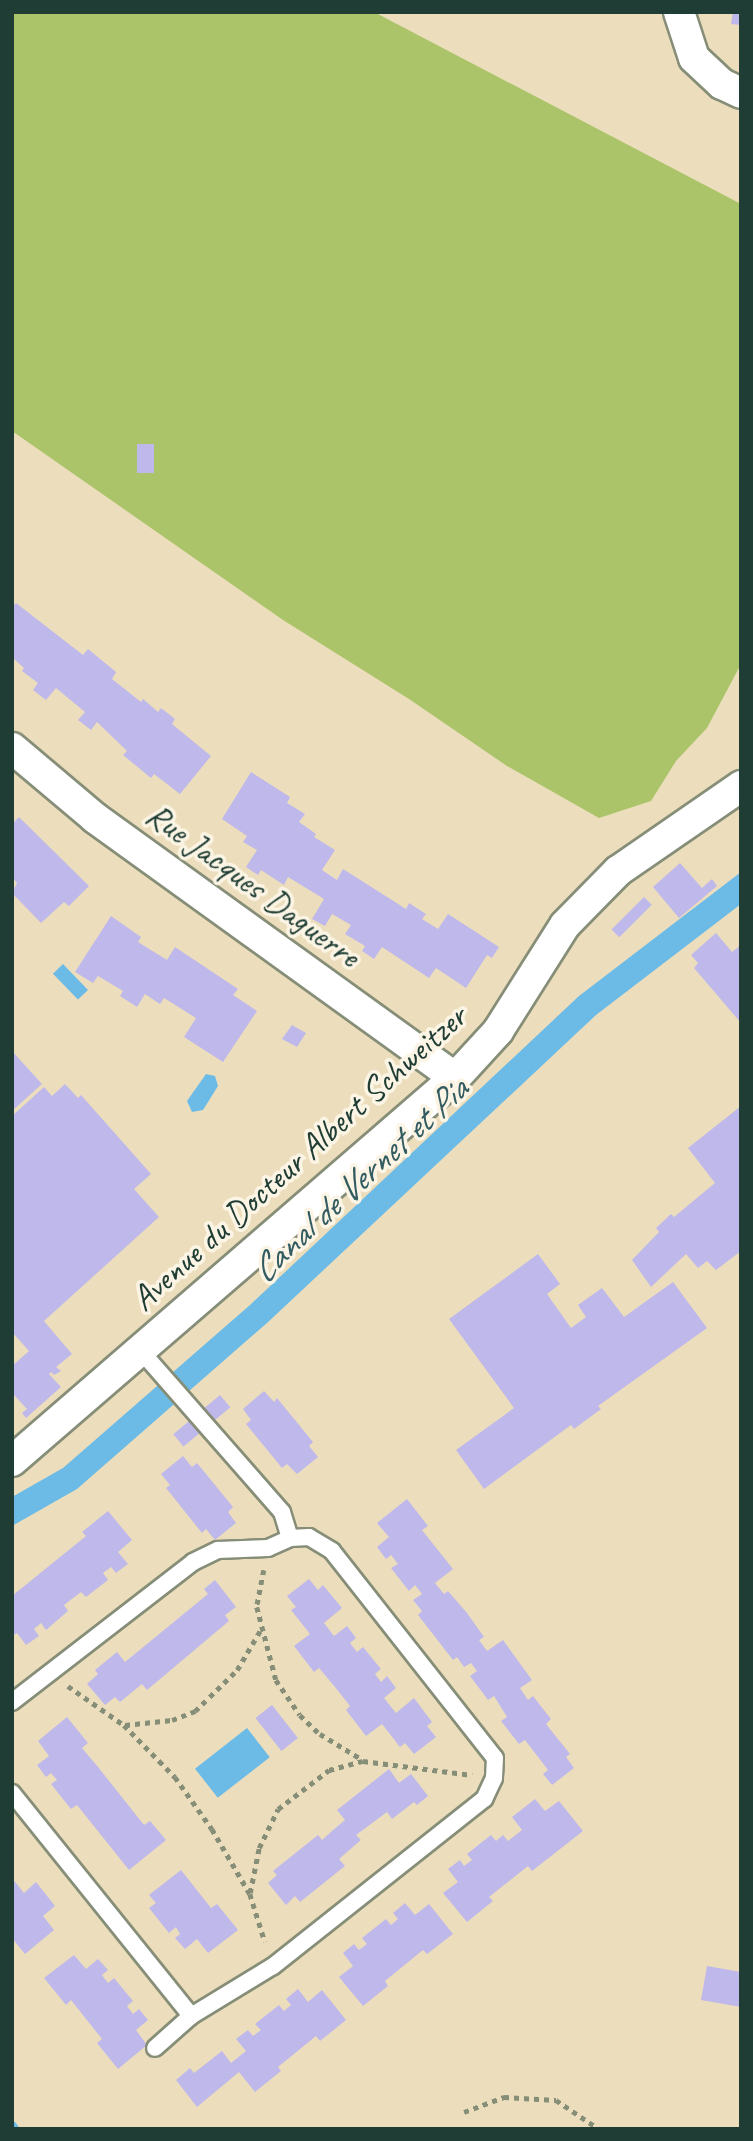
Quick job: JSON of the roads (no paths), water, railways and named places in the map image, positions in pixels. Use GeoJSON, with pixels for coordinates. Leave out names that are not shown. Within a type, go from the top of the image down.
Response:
{"type":"FeatureCollection","features":[{"type":"Feature","properties":{"kind":"street"},"geometry":{"type":"LineString","coordinates":[[679,12],[694,58],[722,84],[741,93]]}},
{"type":"Feature","properties":{"kind":"street","name":"Rue Jacques Daguerre"},"geometry":{"type":"LineString","coordinates":[[12,748],[95,818],[454,1078]]}},
{"type":"Feature","properties":{"kind":"street","name":"Avenue du Docteur Albert Schweitzer"},"geometry":{"type":"LineString","coordinates":[[12,1461],[141,1352],[454,1078],[498,1031],[565,925],[618,871],[741,786]]}},
{"type":"Feature","properties":{"kind":"lane"},"geometry":{"type":"LineString","coordinates":[[141,1352],[282,1512],[290,1538]]}},
{"type":"Feature","properties":{"kind":"lane"},"geometry":{"type":"LineString","coordinates":[[12,1702],[193,1562],[218,1550],[268,1548],[290,1538],[309,1537],[332,1550],[495,1758],[494,1778],[484,1800],[273,1966],[191,2016],[155,2048]]}},
{"type":"Feature","properties":{"kind":"lane"},"geometry":{"type":"LineString","coordinates":[[12,1793],[191,2016]]}},
{"type":"Feature","properties":{"kind":"water","name":"Canal de Vernet et Pia"},"geometry":{"type":"Polygon","coordinates":[[[741,872],[741,904],[596,1015],[267,1323],[77,1489],[12,1526],[12,1497],[63,1468],[250,1305],[579,996],[741,872]]]}},
{"type":"Feature","properties":{"kind":"water"},"geometry":{"type":"Polygon","coordinates":[[[63,964],[88,990],[78,1000],[53,974],[63,964]]]}},
{"type":"Feature","properties":{"kind":"water"},"geometry":{"type":"Polygon","coordinates":[[[206,1074],[215,1076],[218,1086],[203,1110],[192,1112],[187,1101],[206,1074]]]}},
{"type":"Feature","properties":{"kind":"water"},"geometry":{"type":"Polygon","coordinates":[[[247,1728],[270,1757],[218,1798],[195,1769],[247,1728]]]}}]}
